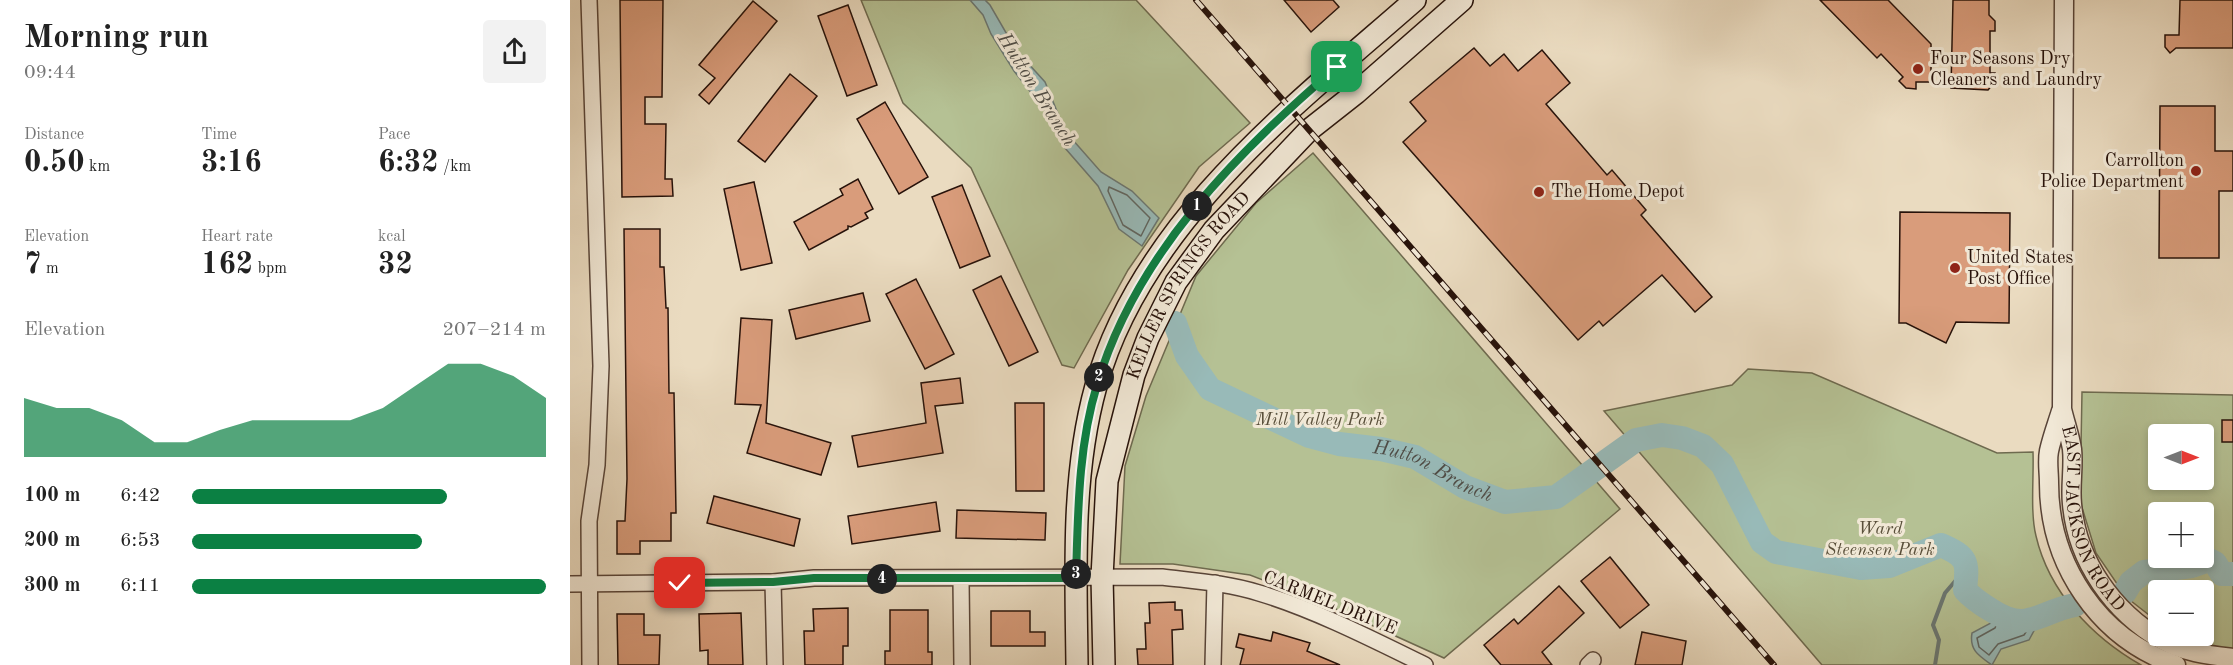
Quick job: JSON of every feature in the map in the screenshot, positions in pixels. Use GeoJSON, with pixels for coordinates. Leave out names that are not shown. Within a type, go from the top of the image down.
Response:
{"type":"FeatureCollection","features":[{"type":"Feature","properties":{"kind":"main road","name":"KELLER SPRINGS ROAD"},"geometry":{"type":"LineString","coordinates":[[1077,665],[1076,578],[1079,485],[1096,387],[1110,345],[1151,267],[1194,209],[1290,108],[1415,0]]}},
{"type":"Feature","properties":{"kind":"main road","name":"KELLER SPRINGS ROAD"},"geometry":{"type":"LineString","coordinates":[[1104,665],[1102,577],[1107,481],[1128,396],[1148,338],[1176,282],[1214,230],[1309,130],[1356,93],[1462,0]]}},
{"type":"Feature","properties":{"kind":"main road"},"geometry":{"type":"LineString","coordinates":[[1356,93],[1352,78],[1354,68],[1375,47],[1385,26]]}},
{"type":"Feature","properties":{"kind":"main road"},"geometry":{"type":"LineString","coordinates":[[1096,387],[1128,396]]}},
{"type":"Feature","properties":{"kind":"street"},"geometry":{"type":"LineString","coordinates":[[589,0],[601,366],[597,465],[589,521],[590,665]]}},
{"type":"Feature","properties":{"kind":"street","name":"EAST JACKSON ROAD"},"geometry":{"type":"LineString","coordinates":[[2064,0],[2062,409],[2072,450],[2072,504],[2077,534],[2097,579],[2137,622],[2164,641],[2200,653],[2233,658]]}},
{"type":"Feature","properties":{"kind":"street","name":"EAST JACKSON ROAD"},"geometry":{"type":"LineString","coordinates":[[2062,409],[2049,452],[2049,507],[2055,540],[2067,570],[2082,595],[2106,622],[2131,643],[2161,660],[2176,665]]}},
{"type":"Feature","properties":{"kind":"street","name":"CARMEL DRIVE"},"geometry":{"type":"LineString","coordinates":[[570,584],[773,582],[814,578],[961,580],[1162,577],[1215,583],[1259,593],[1425,665]]}},
{"type":"Feature","properties":{"kind":"street"},"geometry":{"type":"LineString","coordinates":[[961,580],[962,665]]}},
{"type":"Feature","properties":{"kind":"street"},"geometry":{"type":"LineString","coordinates":[[773,582],[775,665]]}},
{"type":"Feature","properties":{"kind":"street"},"geometry":{"type":"LineString","coordinates":[[1213,665],[1215,583]]}},
{"type":"Feature","properties":{"kind":"green space"},"geometry":{"type":"Polygon","coordinates":[[[861,0],[1136,0],[1250,123],[1199,167],[1128,270],[1074,368],[1062,365],[971,168],[903,103],[861,0]]]}},
{"type":"Feature","properties":{"kind":"green space","name":"Mill Valley Park"},"geometry":{"type":"Polygon","coordinates":[[[1313,153],[1620,509],[1444,658],[1325,604],[1250,575],[1173,564],[1120,564],[1125,466],[1146,396],[1196,276],[1256,203],[1313,153]]]}},
{"type":"Feature","properties":{"kind":"green space","name":"Ward Steensen Park"},"geometry":{"type":"Polygon","coordinates":[[[1748,369],[1812,373],[1997,453],[2033,452],[2034,527],[2042,556],[2051,576],[2075,611],[2090,627],[2123,654],[2141,665],[1822,665],[1604,411],[1732,385],[1748,369]]]}},
{"type":"Feature","properties":{"kind":"green space"},"geometry":{"type":"Polygon","coordinates":[[[2082,392],[2233,395],[2233,649],[2220,649],[2212,646],[2214,646],[2214,580],[2148,580],[2148,614],[2126,597],[2096,553],[2080,501],[2082,392]]]}},
{"type":"Feature","properties":{"kind":"water"},"geometry":{"type":"Polygon","coordinates":[[[970,0],[985,0],[990,5],[1016,50],[1045,82],[1063,126],[1072,139],[1101,172],[1132,191],[1159,218],[1142,246],[1119,229],[1098,186],[1065,148],[1044,109],[1014,71],[991,34],[983,15],[970,0]]]}},
{"type":"Feature","properties":{"kind":"water"},"geometry":{"type":"Polygon","coordinates":[[[1982,602],[1987,602],[2003,613],[2018,617],[2033,615],[2051,608],[2053,620],[2036,627],[2029,640],[2001,649],[1992,665],[1979,655],[1971,639],[1972,633],[1991,623],[1988,615],[1979,610],[1982,602]]]}},
{"type":"Feature","properties":{"kind":"building"},"geometry":{"type":"Polygon","coordinates":[[[620,0],[663,0],[662,97],[645,97],[645,124],[666,124],[665,179],[672,179],[673,196],[622,197],[620,0]]]}},
{"type":"Feature","properties":{"kind":"building"},"geometry":{"type":"Polygon","coordinates":[[[1284,0],[1333,0],[1339,7],[1311,32],[1284,0]]]}},
{"type":"Feature","properties":{"kind":"building"},"geometry":{"type":"Polygon","coordinates":[[[1820,0],[1888,0],[1931,44],[1931,82],[1916,82],[1916,89],[1906,88],[1899,81],[1903,77],[1881,54],[1877,58],[1820,0]]]}},
{"type":"Feature","properties":{"kind":"building"},"geometry":{"type":"Polygon","coordinates":[[[1953,0],[1989,0],[1989,15],[1995,21],[1995,31],[1990,31],[1990,73],[1995,73],[1994,83],[1988,90],[1951,88],[1953,0]]]}},
{"type":"Feature","properties":{"kind":"building"},"geometry":{"type":"Polygon","coordinates":[[[2180,0],[2233,0],[2233,48],[2176,48],[2170,53],[2165,47],[2165,35],[2179,35],[2180,0]]]}},
{"type":"Feature","properties":{"kind":"building"},"geometry":{"type":"Polygon","coordinates":[[[753,1],[777,21],[709,104],[699,95],[715,78],[699,65],[753,1]]]}},
{"type":"Feature","properties":{"kind":"building"},"geometry":{"type":"Polygon","coordinates":[[[848,5],[877,85],[847,96],[818,16],[848,5]]]}},
{"type":"Feature","properties":{"kind":"building","name":"The Home Depot"},"geometry":{"type":"Polygon","coordinates":[[[1474,48],[1490,66],[1504,54],[1518,71],[1542,50],[1570,83],[1546,104],[1607,175],[1612,170],[1646,210],[1641,215],[1712,297],[1695,312],[1662,275],[1603,326],[1599,321],[1578,340],[1403,142],[1426,121],[1410,102],[1474,48]]]}},
{"type":"Feature","properties":{"kind":"building"},"geometry":{"type":"Polygon","coordinates":[[[790,74],[817,96],[765,162],[738,141],[790,74]]]}},
{"type":"Feature","properties":{"kind":"building"},"geometry":{"type":"Polygon","coordinates":[[[885,102],[928,177],[899,194],[857,119],[885,102]]]}},
{"type":"Feature","properties":{"kind":"building","name":"Carrollton Police Department"},"geometry":{"type":"Polygon","coordinates":[[[2160,106],[2215,106],[2215,151],[2233,151],[2233,191],[2219,191],[2219,258],[2159,258],[2160,106]]]}},
{"type":"Feature","properties":{"kind":"building"},"geometry":{"type":"Polygon","coordinates":[[[858,179],[873,209],[865,213],[868,218],[851,227],[848,226],[848,229],[809,250],[794,222],[843,195],[840,189],[858,179]]]}},
{"type":"Feature","properties":{"kind":"building"},"geometry":{"type":"Polygon","coordinates":[[[754,182],[772,263],[741,270],[724,189],[754,182]]]}},
{"type":"Feature","properties":{"kind":"building"},"geometry":{"type":"Polygon","coordinates":[[[962,185],[990,256],[960,268],[932,197],[962,185]]]}},
{"type":"Feature","properties":{"kind":"building","name":"United States Post Office"},"geometry":{"type":"Polygon","coordinates":[[[1900,212],[2010,213],[2009,323],[1956,322],[1946,343],[1906,323],[1899,323],[1900,212]]]}},
{"type":"Feature","properties":{"kind":"building"},"geometry":{"type":"Polygon","coordinates":[[[624,229],[660,229],[660,267],[664,267],[666,308],[668,308],[669,393],[674,393],[676,513],[671,513],[671,541],[640,541],[640,554],[617,554],[617,521],[625,521],[627,479],[624,229]]]}},
{"type":"Feature","properties":{"kind":"building"},"geometry":{"type":"Polygon","coordinates":[[[1001,276],[1038,352],[1009,366],[973,290],[1001,276]]]}},
{"type":"Feature","properties":{"kind":"building"},"geometry":{"type":"Polygon","coordinates":[[[916,279],[954,354],[925,369],[886,294],[916,279]]]}},
{"type":"Feature","properties":{"kind":"building"},"geometry":{"type":"Polygon","coordinates":[[[863,293],[870,321],[796,339],[789,310],[863,293]]]}},
{"type":"Feature","properties":{"kind":"building"},"geometry":{"type":"Polygon","coordinates":[[[741,318],[772,320],[766,423],[831,443],[821,475],[747,453],[761,405],[735,404],[741,318]]]}},
{"type":"Feature","properties":{"kind":"building"},"geometry":{"type":"Polygon","coordinates":[[[960,378],[963,403],[935,406],[943,453],[858,467],[852,436],[926,423],[921,383],[960,378]]]}},
{"type":"Feature","properties":{"kind":"building"},"geometry":{"type":"Polygon","coordinates":[[[1015,403],[1044,403],[1044,491],[1016,491],[1015,403]]]}},
{"type":"Feature","properties":{"kind":"building"},"geometry":{"type":"Polygon","coordinates":[[[2222,420],[2233,420],[2233,442],[2222,442],[2222,420]]]}},
{"type":"Feature","properties":{"kind":"building"},"geometry":{"type":"Polygon","coordinates":[[[714,496],[800,519],[794,546],[707,523],[714,496]]]}},
{"type":"Feature","properties":{"kind":"building"},"geometry":{"type":"Polygon","coordinates":[[[936,502],[940,531],[852,544],[848,516],[936,502]]]}},
{"type":"Feature","properties":{"kind":"building"},"geometry":{"type":"Polygon","coordinates":[[[957,510],[1046,513],[1045,540],[956,538],[957,510]]]}},
{"type":"Feature","properties":{"kind":"building"},"geometry":{"type":"Polygon","coordinates":[[[1610,557],[1649,605],[1620,628],[1581,581],[1610,557]]]}},
{"type":"Feature","properties":{"kind":"building"},"geometry":{"type":"Polygon","coordinates":[[[1559,586],[1584,613],[1542,652],[1552,665],[1501,665],[1484,645],[1514,619],[1518,624],[1559,586]]]}},
{"type":"Feature","properties":{"kind":"building"},"geometry":{"type":"Polygon","coordinates":[[[1175,602],[1175,610],[1182,610],[1183,629],[1172,630],[1173,665],[1138,665],[1137,649],[1146,649],[1145,623],[1150,623],[1149,603],[1175,602]]]}},
{"type":"Feature","properties":{"kind":"building"},"geometry":{"type":"Polygon","coordinates":[[[848,608],[848,646],[843,646],[843,665],[805,665],[804,631],[814,631],[813,609],[848,608]]]}},
{"type":"Feature","properties":{"kind":"building"},"geometry":{"type":"Polygon","coordinates":[[[890,610],[928,610],[928,652],[932,652],[932,665],[885,665],[885,651],[890,651],[890,610]]]}},
{"type":"Feature","properties":{"kind":"building"},"geometry":{"type":"Polygon","coordinates":[[[991,611],[1030,611],[1030,632],[1045,632],[1045,646],[991,646],[991,611]]]}},
{"type":"Feature","properties":{"kind":"building"},"geometry":{"type":"Polygon","coordinates":[[[741,613],[743,665],[708,665],[708,650],[700,651],[699,614],[741,613]]]}},
{"type":"Feature","properties":{"kind":"building"},"geometry":{"type":"Polygon","coordinates":[[[617,614],[644,614],[644,635],[660,635],[659,665],[618,665],[617,614]]]}},
{"type":"Feature","properties":{"kind":"building"},"geometry":{"type":"Polygon","coordinates":[[[1273,632],[1310,643],[1307,651],[1340,665],[1240,665],[1244,649],[1236,647],[1239,634],[1271,641],[1273,632]]]}},
{"type":"Feature","properties":{"kind":"building"},"geometry":{"type":"Polygon","coordinates":[[[1642,632],[1686,641],[1682,665],[1635,665],[1642,632]]]}},
{"type":"Feature","properties":{"kind":"waterway","name":"Hutton Branch"},"geometry":{"type":"LineString","coordinates":[[1175,323],[1187,356],[1210,389],[1309,436],[1339,444],[1381,449],[1415,457],[1465,487],[1505,502],[1556,497],[1636,440],[1662,435],[1682,438],[1703,446],[1722,464],[1762,542],[1776,552],[1861,568],[1889,566],[1941,545],[1957,553],[1964,561],[1966,566],[1965,590],[1980,603],[2004,617],[2024,621],[2075,605]]}},
{"type":"Feature","properties":{"kind":"waterway","name":"Hutton Branch"},"geometry":{"type":"LineString","coordinates":[[2125,592],[2131,582],[2144,572],[2192,566],[2209,560],[2215,563],[2222,574],[2233,574]]}},
{"type":"Feature","properties":{"kind":"waterway"},"geometry":{"type":"LineString","coordinates":[[1935,665],[1939,640],[1933,625],[1945,593],[1968,566]]}},
{"type":"Feature","properties":{"kind":"railway"},"geometry":{"type":"LineString","coordinates":[[1196,0],[1774,665]]}},
{"type":"Feature","properties":{"kind":"place","name":"Four Seasons Dry Cleaners and Laundry"},"geometry":{"type":"Point","coordinates":[1918,69]}},
{"type":"Feature","properties":{"kind":"place","name":"Carrollton Police Department"},"geometry":{"type":"Point","coordinates":[2196,171]}},
{"type":"Feature","properties":{"kind":"place","name":"The Home Depot"},"geometry":{"type":"Point","coordinates":[1539,192]}},
{"type":"Feature","properties":{"kind":"place","name":"United States Post Office"},"geometry":{"type":"Point","coordinates":[1955,268]}},
{"type":"Feature","properties":{"kind":"route"},"geometry":{"type":"LineString","coordinates":[[680,583],[773,582],[814,578],[961,580],[1076,578],[1077,517],[1082,456],[1096,387],[1110,345],[1123,319],[1151,267],[1194,209],[1290,108],[1337,67]]}}]}
